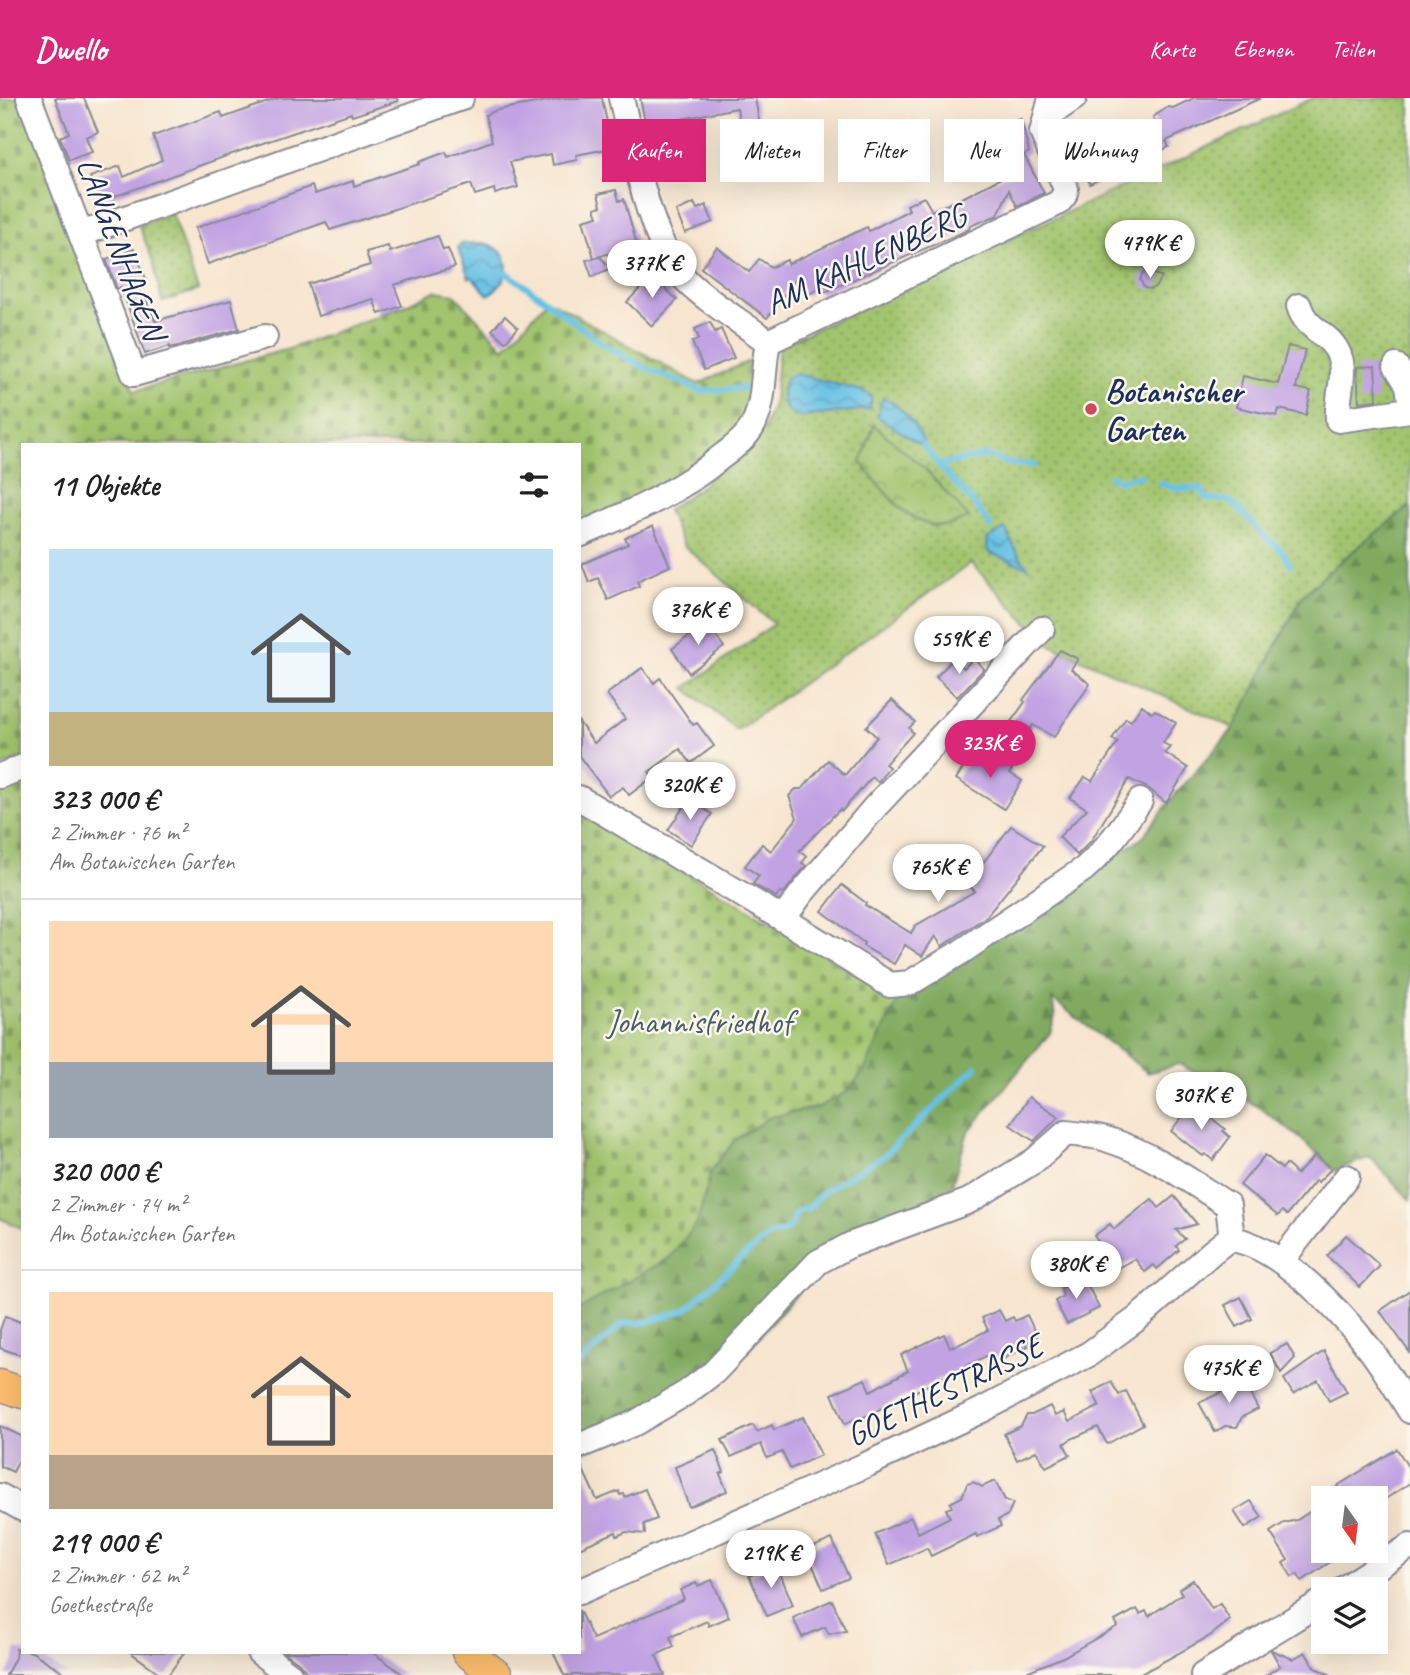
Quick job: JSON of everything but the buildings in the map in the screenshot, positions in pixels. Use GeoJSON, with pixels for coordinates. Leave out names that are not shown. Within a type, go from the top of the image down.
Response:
{"type":"FeatureCollection","features":[{"type":"Feature","properties":{"kind":"main road"},"geometry":{"type":"LineString","coordinates":[[0,1385],[21,1393]]}},
{"type":"Feature","properties":{"kind":"street","name":"LANGENHAGEN"},"geometry":{"type":"LineString","coordinates":[[29,98],[134,374],[265,337]]}},
{"type":"Feature","properties":{"kind":"street"},"geometry":{"type":"LineString","coordinates":[[81,234],[461,98]]}},
{"type":"Feature","properties":{"kind":"street","name":"AM KAHLENBERG"},"geometry":{"type":"LineString","coordinates":[[621,98],[642,180],[666,255],[687,282],[768,342],[1058,203],[1066,189],[1042,132],[1050,106],[1074,98]]}},
{"type":"Feature","properties":{"kind":"street"},"geometry":{"type":"LineString","coordinates":[[1299,306],[1310,326],[1328,337],[1339,353],[1342,366],[1338,420],[1410,410]]}},
{"type":"Feature","properties":{"kind":"street"},"geometry":{"type":"LineString","coordinates":[[581,534],[683,486],[730,450],[750,430],[759,404],[768,342]]}},
{"type":"Feature","properties":{"kind":"street"},"geometry":{"type":"LineString","coordinates":[[1396,366],[1408,385],[1410,399]]}},
{"type":"Feature","properties":{"kind":"street"},"geometry":{"type":"LineString","coordinates":[[783,919],[875,807],[1042,629]]}},
{"type":"Feature","properties":{"kind":"street"},"geometry":{"type":"LineString","coordinates":[[0,776],[21,768]]}},
{"type":"Feature","properties":{"kind":"street"},"geometry":{"type":"LineString","coordinates":[[581,800],[890,985],[910,983],[1084,869],[1103,852],[1140,801]]}},
{"type":"Feature","properties":{"kind":"street"},"geometry":{"type":"LineString","coordinates":[[581,1445],[635,1423],[686,1393],[714,1371],[818,1262],[850,1245],[969,1201],[1034,1161],[1066,1133],[1107,1139],[1141,1152],[1228,1205],[1232,1239],[1250,1242],[1281,1261],[1338,1311],[1362,1340],[1410,1411]]}},
{"type":"Feature","properties":{"kind":"street"},"geometry":{"type":"LineString","coordinates":[[1281,1261],[1347,1177]]}},
{"type":"Feature","properties":{"kind":"street","name":"GOETHESTRASSE"},"geometry":{"type":"LineString","coordinates":[[581,1591],[869,1464],[982,1410],[1089,1354],[1138,1318],[1212,1252],[1232,1239]]}},
{"type":"Feature","properties":{"kind":"street"},"geometry":{"type":"LineString","coordinates":[[0,1496],[21,1508]]}},
{"type":"Feature","properties":{"kind":"street"},"geometry":{"type":"LineString","coordinates":[[1362,1577],[1410,1546]]}},
{"type":"Feature","properties":{"kind":"street"},"geometry":{"type":"LineString","coordinates":[[1203,1675],[1311,1608]]}},
{"type":"Feature","properties":{"kind":"street"},"geometry":{"type":"LineString","coordinates":[[262,1654],[290,1675]]}},
{"type":"Feature","properties":{"kind":"green space"},"geometry":{"type":"Polygon","coordinates":[[[0,98],[22,98],[134,391],[289,349],[402,307],[435,291],[454,294],[504,348],[548,300],[698,384],[752,360],[753,386],[739,428],[676,478],[581,524],[581,443],[21,443],[21,759],[0,767],[0,98]]]}},
{"type":"Feature","properties":{"kind":"green space","name":"Botanischer Garten"},"geometry":{"type":"Polygon","coordinates":[[[1313,98],[1410,98],[1410,506],[1303,595],[1234,728],[1046,643],[971,563],[737,730],[685,688],[774,624],[683,545],[667,510],[699,488],[763,431],[774,401],[779,346],[1132,182],[1162,182],[1162,168],[1313,98]]]}},
{"type":"Feature","properties":{"kind":"green space"},"geometry":{"type":"Polygon","coordinates":[[[171,212],[198,290],[162,302],[153,261],[139,226],[171,212]]]}},
{"type":"Feature","properties":{"kind":"green space"},"geometry":{"type":"Polygon","coordinates":[[[874,425],[926,470],[969,518],[946,526],[930,525],[906,513],[896,504],[861,463],[874,425]]]}},
{"type":"Feature","properties":{"kind":"green space"},"geometry":{"type":"Polygon","coordinates":[[[1410,506],[1410,1200],[1370,1157],[1335,1171],[1301,1139],[1259,1107],[1179,1064],[1148,1073],[1052,999],[1055,1016],[1050,1033],[968,1132],[952,1185],[916,1213],[821,1267],[722,1378],[581,1454],[581,1308],[669,1258],[697,1223],[711,1171],[736,1139],[770,1117],[819,1107],[863,1073],[898,999],[1142,838],[1174,796],[1234,728],[1303,595],[1410,506]]]}},
{"type":"Feature","properties":{"kind":"green space"},"geometry":{"type":"Polygon","coordinates":[[[21,780],[21,1228],[0,1218],[0,787],[21,780]]]}},
{"type":"Feature","properties":{"kind":"green space","name":"Johannisfriedhof"},"geometry":{"type":"Polygon","coordinates":[[[581,809],[898,999],[863,1073],[845,1093],[819,1107],[770,1117],[736,1139],[711,1171],[697,1223],[669,1258],[581,1308],[581,809]]]}},
{"type":"Feature","properties":{"kind":"water"},"geometry":{"type":"Polygon","coordinates":[[[482,243],[500,251],[507,265],[502,281],[488,295],[472,277],[469,278],[458,248],[460,244],[482,243]]]}},
{"type":"Feature","properties":{"kind":"water"},"geometry":{"type":"Polygon","coordinates":[[[797,374],[869,394],[872,400],[869,409],[800,417],[793,414],[785,406],[782,396],[787,377],[797,374]]]}},
{"type":"Feature","properties":{"kind":"water"},"geometry":{"type":"Polygon","coordinates":[[[883,397],[905,414],[929,451],[877,416],[883,397]]]}},
{"type":"Feature","properties":{"kind":"water"},"geometry":{"type":"Polygon","coordinates":[[[1006,530],[1018,554],[1029,568],[988,552],[987,539],[1006,530]]]}},
{"type":"Feature","properties":{"kind":"waterway"},"geometry":{"type":"LineString","coordinates":[[498,271],[507,273],[604,345],[648,369],[701,391],[748,388]]}},
{"type":"Feature","properties":{"kind":"waterway"},"geometry":{"type":"LineString","coordinates":[[923,445],[991,527]]}},
{"type":"Feature","properties":{"kind":"waterway"},"geometry":{"type":"LineString","coordinates":[[939,465],[986,455],[1008,463],[1035,465]]}},
{"type":"Feature","properties":{"kind":"waterway"},"geometry":{"type":"LineString","coordinates":[[1110,476],[1121,481],[1136,476],[1142,477]]}},
{"type":"Feature","properties":{"kind":"waterway"},"geometry":{"type":"LineString","coordinates":[[1160,483],[1174,488],[1201,489],[1206,498],[1215,500]]}},
{"type":"Feature","properties":{"kind":"waterway"},"geometry":{"type":"LineString","coordinates":[[1219,500],[1231,501],[1270,542],[1280,548],[1290,564]]}},
{"type":"Feature","properties":{"kind":"waterway"},"geometry":{"type":"LineString","coordinates":[[581,1361],[626,1323],[641,1323],[685,1310],[746,1254],[772,1234],[783,1232],[791,1226],[797,1211],[808,1209],[823,1192],[885,1155],[976,1067]]}},
{"type":"Feature","properties":{"kind":"place","name":"Botanischer Garten"},"geometry":{"type":"Point","coordinates":[1091,409]}}]}
